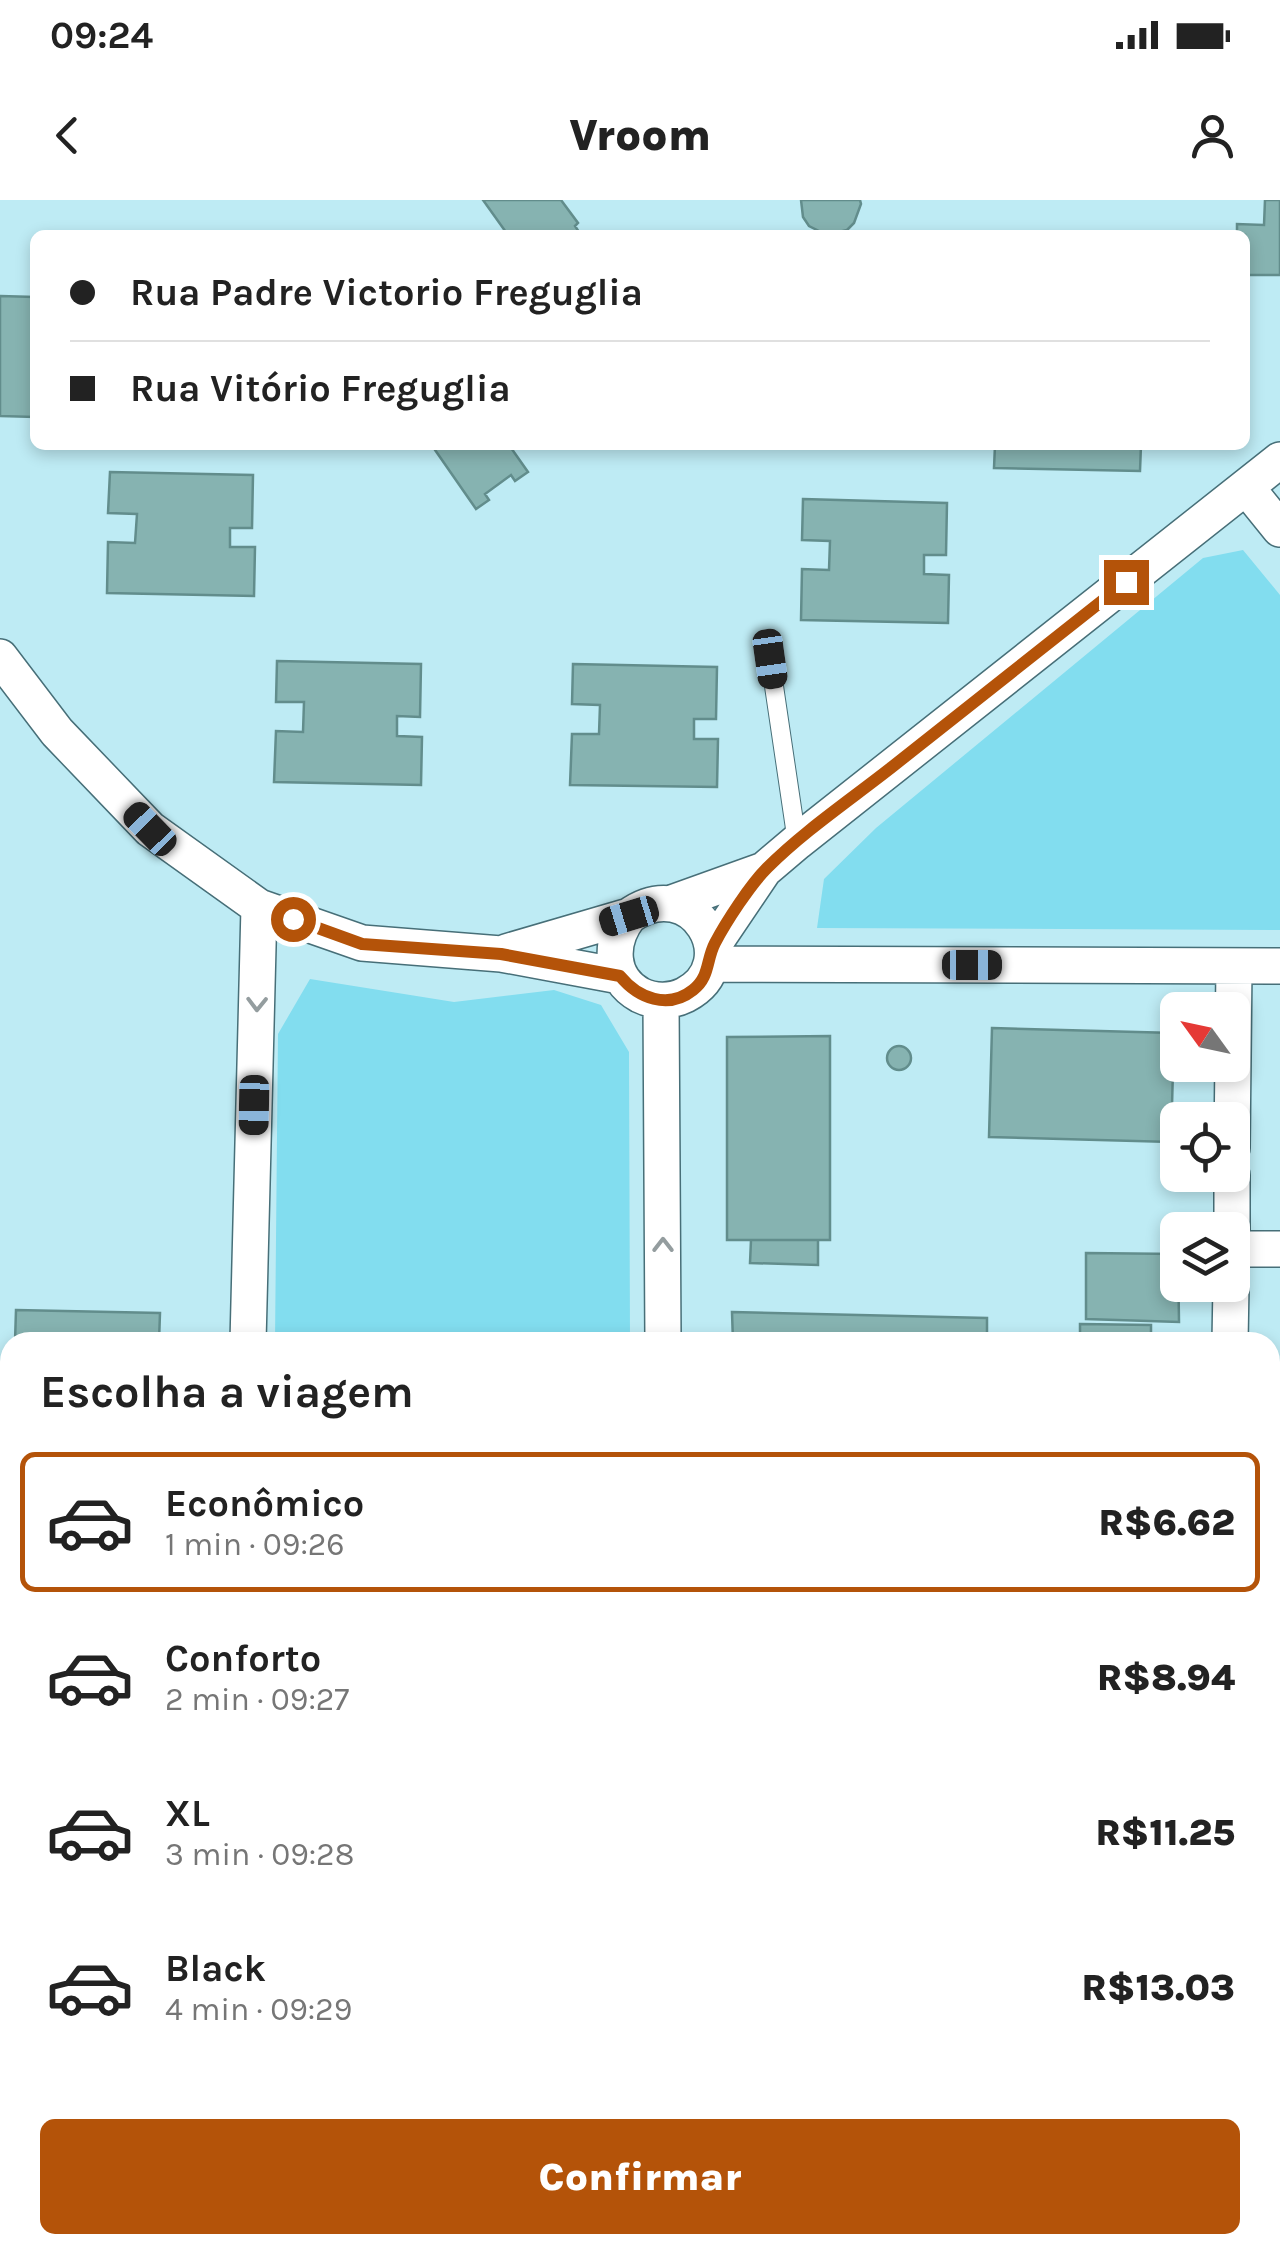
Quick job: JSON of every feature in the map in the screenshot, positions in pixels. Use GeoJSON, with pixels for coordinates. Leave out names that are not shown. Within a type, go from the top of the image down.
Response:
{"type":"FeatureCollection","features":[{"type":"Feature","properties":{"kind":"street"},"geometry":{"type":"LineString","coordinates":[[629,916],[616,938],[615,964],[620,976],[645,998],[661,1001],[692,991],[704,979],[712,955],[764,870],[1280,460]]}},
{"type":"Feature","properties":{"kind":"street"},"geometry":{"type":"LineString","coordinates":[[1246,487],[1280,529]]}},
{"type":"Feature","properties":{"kind":"street"},"geometry":{"type":"LineString","coordinates":[[0,657],[57,732],[150,829],[259,907],[362,944],[501,954],[620,976]]}},
{"type":"Feature","properties":{"kind":"street"},"geometry":{"type":"LineString","coordinates":[[501,954],[629,916],[657,902],[672,903],[764,870]]}},
{"type":"Feature","properties":{"kind":"street"},"geometry":{"type":"LineString","coordinates":[[672,903],[700,918],[708,931],[712,955]]}},
{"type":"Feature","properties":{"kind":"street"},"geometry":{"type":"LineString","coordinates":[[248,1332],[259,907]]}},
{"type":"Feature","properties":{"kind":"street"},"geometry":{"type":"LineString","coordinates":[[712,955],[1280,966]]}},
{"type":"Feature","properties":{"kind":"street"},"geometry":{"type":"LineString","coordinates":[[1233,1102],[1234,967]]}},
{"type":"Feature","properties":{"kind":"street"},"geometry":{"type":"LineString","coordinates":[[661,1001],[663,1332]]}},
{"type":"Feature","properties":{"kind":"street"},"geometry":{"type":"LineString","coordinates":[[1250,1249],[1280,1250]]}},
{"type":"Feature","properties":{"kind":"street"},"geometry":{"type":"LineString","coordinates":[[1230,1332],[1231,1302]]}},
{"type":"Feature","properties":{"kind":"lane"},"geometry":{"type":"LineString","coordinates":[[770,659],[796,842]]}},
{"type":"Feature","properties":{"kind":"shaded area"},"geometry":{"type":"Polygon","coordinates":[[[1243,550],[1280,595],[1280,930],[817,928],[824,879],[876,828],[1203,558],[1243,550]]]}},
{"type":"Feature","properties":{"kind":"shaded area"},"geometry":{"type":"Polygon","coordinates":[[[310,979],[454,1002],[554,990],[601,1005],[629,1052],[630,1332],[275,1332],[278,1034],[310,979]]]}},
{"type":"Feature","properties":{"kind":"building"},"geometry":{"type":"Polygon","coordinates":[[[483,200],[561,200],[578,223],[578,230],[504,230],[483,200]]]}},
{"type":"Feature","properties":{"kind":"building"},"geometry":{"type":"Polygon","coordinates":[[[801,200],[860,200],[854,223],[847,230],[817,230],[803,217],[801,200]]]}},
{"type":"Feature","properties":{"kind":"building"},"geometry":{"type":"Polygon","coordinates":[[[1265,200],[1280,200],[1280,275],[1250,275],[1250,230],[1237,230],[1237,224],[1264,225],[1265,200]]]}},
{"type":"Feature","properties":{"kind":"building"},"geometry":{"type":"Polygon","coordinates":[[[0,296],[30,297],[30,417],[0,416],[0,296]]]}},
{"type":"Feature","properties":{"kind":"building"},"geometry":{"type":"Polygon","coordinates":[[[435,450],[513,450],[528,472],[515,481],[511,475],[485,494],[489,500],[476,509],[435,450]]]}},
{"type":"Feature","properties":{"kind":"building"},"geometry":{"type":"Polygon","coordinates":[[[995,450],[1141,450],[1140,471],[994,468],[995,450]]]}},
{"type":"Feature","properties":{"kind":"building"},"geometry":{"type":"Polygon","coordinates":[[[110,472],[253,475],[252,528],[230,528],[230,547],[255,547],[254,596],[107,593],[108,542],[135,543],[137,514],[108,513],[110,472]]]}},
{"type":"Feature","properties":{"kind":"building"},"geometry":{"type":"Polygon","coordinates":[[[803,499],[947,503],[946,555],[924,555],[924,574],[949,575],[948,623],[801,620],[802,569],[829,570],[830,541],[802,540],[803,499]]]}},
{"type":"Feature","properties":{"kind":"building"},"geometry":{"type":"Polygon","coordinates":[[[277,661],[421,664],[420,717],[397,716],[397,736],[422,737],[421,785],[274,782],[276,731],[303,732],[304,702],[276,702],[277,661]]]}},
{"type":"Feature","properties":{"kind":"building"},"geometry":{"type":"Polygon","coordinates":[[[573,664],[717,667],[716,719],[694,719],[694,739],[718,739],[717,787],[570,785],[572,734],[599,734],[600,705],[572,704],[573,664]]]}},
{"type":"Feature","properties":{"kind":"building"},"geometry":{"type":"Polygon","coordinates":[[[992,1028],[1160,1033],[1160,1082],[1173,1082],[1172,1102],[1160,1102],[1160,1142],[989,1137],[992,1028]]]}},
{"type":"Feature","properties":{"kind":"building"},"geometry":{"type":"Polygon","coordinates":[[[830,1036],[830,1240],[727,1240],[727,1037],[830,1036]]]}},
{"type":"Feature","properties":{"kind":"building"},"geometry":{"type":"Polygon","coordinates":[[[899,1046],[911,1058],[899,1070],[887,1058],[899,1046]]]}},
{"type":"Feature","properties":{"kind":"building"},"geometry":{"type":"Polygon","coordinates":[[[751,1240],[818,1240],[818,1265],[750,1263],[751,1240]]]}},
{"type":"Feature","properties":{"kind":"building"},"geometry":{"type":"Polygon","coordinates":[[[1086,1253],[1160,1254],[1160,1302],[1179,1302],[1179,1322],[1086,1319],[1086,1253]]]}},
{"type":"Feature","properties":{"kind":"building"},"geometry":{"type":"Polygon","coordinates":[[[16,1310],[160,1313],[159,1332],[15,1332],[16,1310]]]}},
{"type":"Feature","properties":{"kind":"building"},"geometry":{"type":"Polygon","coordinates":[[[732,1312],[987,1318],[987,1332],[733,1332],[732,1312]]]}},
{"type":"Feature","properties":{"kind":"building"},"geometry":{"type":"Polygon","coordinates":[[[1080,1324],[1151,1325],[1151,1332],[1080,1332],[1080,1324]]]}},
{"type":"Feature","properties":{"kind":"route"},"geometry":{"type":"LineString","coordinates":[[293,919],[362,944],[501,954],[620,976],[645,998],[678,998],[704,979],[711,964],[712,947],[764,870],[1126,582]]}}]}
